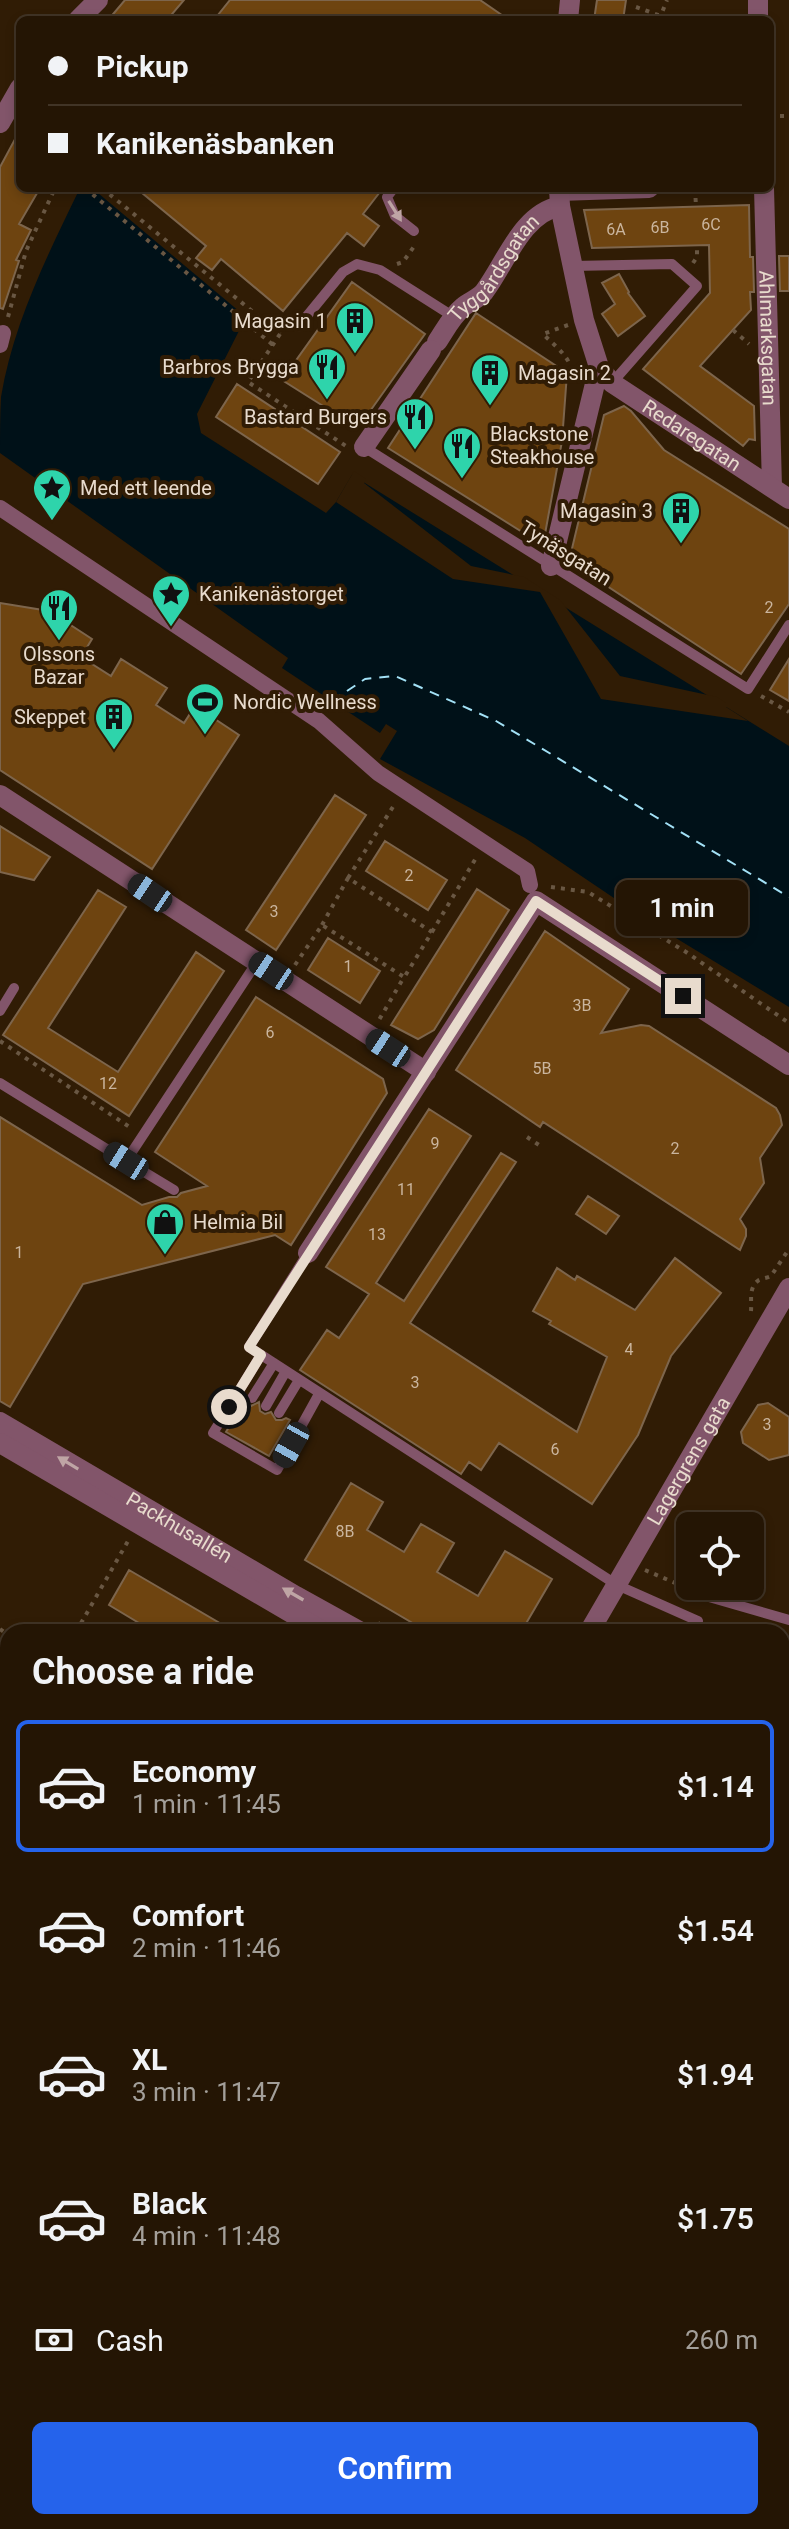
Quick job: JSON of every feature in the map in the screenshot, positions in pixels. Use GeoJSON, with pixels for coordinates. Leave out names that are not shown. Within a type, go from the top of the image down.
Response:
{"type":"FeatureCollection","features":[{"type":"Feature","properties":{"kind":"street"},"geometry":{"type":"LineString","coordinates":[[82,16],[98,0]]}},
{"type":"Feature","properties":{"kind":"street"},"geometry":{"type":"LineString","coordinates":[[0,123],[16,95]]}},
{"type":"Feature","properties":{"kind":"street"},"geometry":{"type":"LineString","coordinates":[[551,566],[599,367],[584,320],[560,195],[598,192]]}},
{"type":"Feature","properties":{"kind":"street","name":"Ahlmarksgatan"},"geometry":{"type":"LineString","coordinates":[[764,192],[780,493]]}},
{"type":"Feature","properties":{"kind":"street","name":"Tyggårdsgatan"},"geometry":{"type":"LineString","coordinates":[[364,447],[454,317],[481,296],[521,235],[536,216],[560,195]]}},
{"type":"Feature","properties":{"kind":"street","name":"Redaregatan"},"geometry":{"type":"LineString","coordinates":[[599,367],[612,383],[780,493]]}},
{"type":"Feature","properties":{"kind":"street"},"geometry":{"type":"LineString","coordinates":[[0,508],[319,721],[378,773],[527,871],[533,893],[789,1065]]}},
{"type":"Feature","properties":{"kind":"street"},"geometry":{"type":"LineString","coordinates":[[0,795],[426,1072]]}},
{"type":"Feature","properties":{"kind":"street"},"geometry":{"type":"LineString","coordinates":[[308,1253],[426,1072],[533,893]]}},
{"type":"Feature","properties":{"kind":"street","name":"Lagergrens gata"},"geometry":{"type":"LineString","coordinates":[[594,1624],[672,1486],[786,1301]]}},
{"type":"Feature","properties":{"kind":"street","name":"Packhusallén"},"geometry":{"type":"LineString","coordinates":[[0,1422],[347,1624]]}},
{"type":"Feature","properties":{"kind":"street","name":"Packhusallén"},"geometry":{"type":"LineString","coordinates":[[0,1443],[310,1624]]}},
{"type":"Feature","properties":{"kind":"lane"},"geometry":{"type":"LineString","coordinates":[[391,192],[387,197],[395,216],[414,231]]}},
{"type":"Feature","properties":{"kind":"lane"},"geometry":{"type":"LineString","coordinates":[[298,327],[343,272],[357,264],[380,270],[454,317]]}},
{"type":"Feature","properties":{"kind":"lane"},"geometry":{"type":"LineString","coordinates":[[573,266],[672,264],[697,286],[612,383]]}},
{"type":"Feature","properties":{"kind":"lane","name":"Tynäsgatan"},"geometry":{"type":"LineString","coordinates":[[364,447],[748,689]]}},
{"type":"Feature","properties":{"kind":"lane"},"geometry":{"type":"LineString","coordinates":[[748,689],[789,625]]}},
{"type":"Feature","properties":{"kind":"lane"},"geometry":{"type":"LineString","coordinates":[[126,1161],[257,962]]}},
{"type":"Feature","properties":{"kind":"lane"},"geometry":{"type":"LineString","coordinates":[[0,1011],[14,988]]}},
{"type":"Feature","properties":{"kind":"lane"},"geometry":{"type":"LineString","coordinates":[[0,1083],[174,1190]]}},
{"type":"Feature","properties":{"kind":"lane"},"geometry":{"type":"LineString","coordinates":[[308,1253],[249,1347],[617,1585],[698,1621]]}},
{"type":"Feature","properties":{"kind":"lane"},"geometry":{"type":"LineString","coordinates":[[261,1355],[213,1433],[257,1455],[277,1470],[319,1394]]}},
{"type":"Feature","properties":{"kind":"lane"},"geometry":{"type":"LineString","coordinates":[[252,1398],[274,1363]]}},
{"type":"Feature","properties":{"kind":"lane"},"geometry":{"type":"LineString","coordinates":[[266,1406],[286,1371]]}},
{"type":"Feature","properties":{"kind":"lane"},"geometry":{"type":"LineString","coordinates":[[279,1413],[299,1380]]}},
{"type":"Feature","properties":{"kind":"lane"},"geometry":{"type":"LineString","coordinates":[[719,1600],[789,1620]]}},
{"type":"Feature","properties":{"kind":"path"},"geometry":{"type":"LineString","coordinates":[[636,7],[656,16]]}},
{"type":"Feature","properties":{"kind":"path"},"geometry":{"type":"LineString","coordinates":[[2,339],[26,251],[53,192]]}},
{"type":"Feature","properties":{"kind":"path"},"geometry":{"type":"LineString","coordinates":[[90,192],[273,345]]}},
{"type":"Feature","properties":{"kind":"path"},"geometry":{"type":"LineString","coordinates":[[107,192],[280,334],[248,382],[345,446],[364,447]]}},
{"type":"Feature","properties":{"kind":"path"},"geometry":{"type":"LineString","coordinates":[[695,192],[696,207]]}},
{"type":"Feature","properties":{"kind":"path"},"geometry":{"type":"LineString","coordinates":[[403,262],[413,248]]}},
{"type":"Feature","properties":{"kind":"path"},"geometry":{"type":"LineString","coordinates":[[584,320],[543,334],[569,359],[574,371],[573,403],[589,410]]}},
{"type":"Feature","properties":{"kind":"path"},"geometry":{"type":"LineString","coordinates":[[748,689],[789,712]]}},
{"type":"Feature","properties":{"kind":"path"},"geometry":{"type":"LineString","coordinates":[[285,980],[398,799]]}},
{"type":"Feature","properties":{"kind":"path"},"geometry":{"type":"LineString","coordinates":[[370,1035],[479,852]]}},
{"type":"Feature","properties":{"kind":"path"},"geometry":{"type":"LineString","coordinates":[[348,878],[432,932]]}},
{"type":"Feature","properties":{"kind":"path"},"geometry":{"type":"LineString","coordinates":[[533,893],[588,892],[686,952],[789,1023]]}},
{"type":"Feature","properties":{"kind":"path"},"geometry":{"type":"LineString","coordinates":[[322,925],[404,977]]}},
{"type":"Feature","properties":{"kind":"path"},"geometry":{"type":"LineString","coordinates":[[0,1041],[143,1136]]}},
{"type":"Feature","properties":{"kind":"path"},"geometry":{"type":"LineString","coordinates":[[527,1137],[539,1145]]}},
{"type":"Feature","properties":{"kind":"path"},"geometry":{"type":"LineString","coordinates":[[81,1624],[128,1541]]}},
{"type":"Feature","properties":{"kind":"path"},"geometry":{"type":"LineString","coordinates":[[630,1562],[676,1582]]}},
{"type":"Feature","properties":{"kind":"shaded area"},"geometry":{"type":"Polygon","coordinates":[[[78,192],[97,192],[246,317],[197,414],[201,433],[326,513],[352,475],[789,746],[789,1007],[648,921],[525,838],[380,759],[397,731],[386,724],[380,733],[282,668],[288,658],[0,453],[1,397],[14,343],[78,192]]]}},
{"type":"Feature","properties":{"kind":"pier"},"geometry":{"type":"Polygon","coordinates":[[[354,471],[366,479],[364,483],[471,566],[524,577],[560,600],[620,676],[717,697],[748,721],[601,699],[540,592],[453,579],[336,502],[354,471]]]}},
{"type":"Feature","properties":{"kind":"building"},"geometry":{"type":"Polygon","coordinates":[[[125,0],[184,0],[170,16],[111,16],[125,0]]]}},
{"type":"Feature","properties":{"kind":"building"},"geometry":{"type":"Polygon","coordinates":[[[230,0],[480,0],[503,16],[217,16],[230,0]]]}},
{"type":"Feature","properties":{"kind":"building"},"geometry":{"type":"Polygon","coordinates":[[[597,0],[626,0],[624,16],[595,16],[597,0]]]}},
{"type":"Feature","properties":{"kind":"building"},"geometry":{"type":"Polygon","coordinates":[[[16,137],[16,192],[38,192],[19,224],[31,230],[16,260],[19,261],[3,309],[0,308],[0,167],[16,137]]]}},
{"type":"Feature","properties":{"kind":"building"},"geometry":{"type":"Polygon","coordinates":[[[141,192],[380,192],[363,214],[379,226],[364,246],[347,233],[283,311],[221,259],[212,270],[196,258],[206,246],[141,192]]]}},
{"type":"Feature","properties":{"kind":"building"},"geometry":{"type":"Polygon","coordinates":[[[749,205],[754,292],[750,292],[751,310],[700,366],[754,406],[755,440],[749,439],[743,446],[643,369],[710,293],[709,245],[592,248],[584,210],[749,205]]]}},
{"type":"Feature","properties":{"kind":"building"},"geometry":{"type":"Polygon","coordinates":[[[779,256],[789,256],[789,291],[780,291],[779,256]]]}},
{"type":"Feature","properties":{"kind":"building"},"geometry":{"type":"Polygon","coordinates":[[[619,274],[645,316],[618,336],[602,314],[615,304],[602,283],[619,274]]]}},
{"type":"Feature","properties":{"kind":"building","name":"Magasin 1"},"geometry":{"type":"Polygon","coordinates":[[[352,282],[425,334],[358,428],[282,380],[352,282]]]}},
{"type":"Feature","properties":{"kind":"building","name":"Magasin 2"},"geometry":{"type":"Polygon","coordinates":[[[476,313],[567,373],[562,441],[543,545],[388,448],[476,313]]]}},
{"type":"Feature","properties":{"kind":"building"},"geometry":{"type":"Polygon","coordinates":[[[237,384],[340,452],[318,484],[216,417],[237,384]]]}},
{"type":"Feature","properties":{"kind":"building","name":"Magasin 3"},"geometry":{"type":"Polygon","coordinates":[[[624,406],[664,450],[789,529],[789,604],[741,674],[569,561],[604,415],[624,406]]]}},
{"type":"Feature","properties":{"kind":"building","name":"Skeppet"},"geometry":{"type":"Polygon","coordinates":[[[0,603],[49,611],[92,639],[81,657],[111,676],[121,659],[167,688],[156,705],[184,723],[195,706],[239,735],[152,869],[0,770],[0,603]]]}},
{"type":"Feature","properties":{"kind":"building"},"geometry":{"type":"Polygon","coordinates":[[[789,659],[789,701],[770,690],[789,659]]]}},
{"type":"Feature","properties":{"kind":"building"},"geometry":{"type":"Polygon","coordinates":[[[335,795],[366,815],[276,950],[246,930],[335,795]]]}},
{"type":"Feature","properties":{"kind":"building"},"geometry":{"type":"Polygon","coordinates":[[[0,826],[50,857],[34,880],[0,872],[0,826]]]}},
{"type":"Feature","properties":{"kind":"building"},"geometry":{"type":"Polygon","coordinates":[[[385,841],[447,880],[428,910],[366,871],[385,841]]]}},
{"type":"Feature","properties":{"kind":"building"},"geometry":{"type":"Polygon","coordinates":[[[477,889],[509,910],[434,1030],[418,1039],[391,1025],[477,889]]]}},
{"type":"Feature","properties":{"kind":"building"},"geometry":{"type":"Polygon","coordinates":[[[98,890],[126,907],[48,1028],[118,1072],[196,952],[224,971],[129,1116],[3,1035],[98,890]]]}},
{"type":"Feature","properties":{"kind":"building"},"geometry":{"type":"Polygon","coordinates":[[[545,931],[629,989],[601,1033],[649,1026],[776,1108],[782,1125],[760,1158],[764,1183],[740,1219],[746,1236],[740,1250],[543,1122],[540,1127],[456,1070],[545,931]]]}},
{"type":"Feature","properties":{"kind":"building"},"geometry":{"type":"Polygon","coordinates":[[[328,938],[380,971],[360,1003],[308,970],[328,938]]]}},
{"type":"Feature","properties":{"kind":"building"},"geometry":{"type":"Polygon","coordinates":[[[256,997],[383,1079],[387,1093],[291,1245],[275,1235],[83,1284],[10,1407],[0,1401],[0,1117],[142,1205],[207,1186],[155,1152],[256,997]]]}},
{"type":"Feature","properties":{"kind":"building"},"geometry":{"type":"Polygon","coordinates":[[[429,1109],[471,1136],[376,1283],[404,1301],[501,1153],[516,1162],[410,1323],[577,1432],[607,1357],[549,1324],[551,1321],[533,1311],[557,1268],[575,1280],[577,1276],[635,1310],[675,1258],[721,1293],[671,1356],[638,1435],[592,1504],[499,1443],[481,1470],[469,1462],[461,1474],[300,1370],[327,1330],[339,1338],[369,1294],[326,1267],[429,1109]]]}},
{"type":"Feature","properties":{"kind":"building"},"geometry":{"type":"Polygon","coordinates":[[[588,1196],[619,1216],[606,1234],[576,1214],[588,1196]]]}},
{"type":"Feature","properties":{"kind":"building"},"geometry":{"type":"Polygon","coordinates":[[[245,1401],[251,1406],[259,1402],[260,1411],[265,1414],[271,1412],[276,1420],[290,1420],[269,1456],[226,1432],[245,1401]]]}},
{"type":"Feature","properties":{"kind":"building"},"geometry":{"type":"Polygon","coordinates":[[[768,1403],[789,1417],[789,1455],[769,1460],[743,1443],[741,1432],[758,1405],[768,1403]]]}},
{"type":"Feature","properties":{"kind":"building"},"geometry":{"type":"Polygon","coordinates":[[[351,1483],[383,1502],[367,1530],[404,1552],[421,1524],[454,1543],[437,1572],[478,1596],[505,1551],[552,1579],[526,1624],[414,1624],[305,1560],[351,1483]]]}},
{"type":"Feature","properties":{"kind":"building"},"geometry":{"type":"Polygon","coordinates":[[[129,1570],[221,1624],[141,1624],[109,1605],[129,1570]]]}},
{"type":"Feature","properties":{"kind":"ferry route"},"geometry":{"type":"LineString","coordinates":[[332,701],[365,679],[395,676],[496,721],[789,897]]}},
{"type":"Feature","properties":{"kind":"place","name":"Magasin 1"},"geometry":{"type":"Point","coordinates":[355,355]}},
{"type":"Feature","properties":{"kind":"place","name":"Barbros Brygga"},"geometry":{"type":"Point","coordinates":[327,401]}},
{"type":"Feature","properties":{"kind":"place","name":"Magasin 2"},"geometry":{"type":"Point","coordinates":[490,407]}},
{"type":"Feature","properties":{"kind":"place","name":"Bastard Burgers"},"geometry":{"type":"Point","coordinates":[415,451]}},
{"type":"Feature","properties":{"kind":"place","name":"Blackstone Steakhouse"},"geometry":{"type":"Point","coordinates":[462,480]}},
{"type":"Feature","properties":{"kind":"place","name":"Med ett leende"},"geometry":{"type":"Point","coordinates":[52,522]}},
{"type":"Feature","properties":{"kind":"place","name":"Magasin 3"},"geometry":{"type":"Point","coordinates":[681,545]}},
{"type":"Feature","properties":{"kind":"place","name":"Kanikenästorget"},"geometry":{"type":"Point","coordinates":[171,628]}},
{"type":"Feature","properties":{"kind":"place","name":"Olssons Bazar"},"geometry":{"type":"Point","coordinates":[59,642]}},
{"type":"Feature","properties":{"kind":"place","name":"Nordic Wellness"},"geometry":{"type":"Point","coordinates":[205,736]}},
{"type":"Feature","properties":{"kind":"place","name":"Skeppet"},"geometry":{"type":"Point","coordinates":[114,751]}},
{"type":"Feature","properties":{"kind":"place","name":"Helmia Bil"},"geometry":{"type":"Point","coordinates":[165,1256]}},
{"type":"Feature","properties":{"kind":"route"},"geometry":{"type":"LineString","coordinates":[[229,1407],[261,1355],[249,1347],[536,901],[683,996]]}}]}
